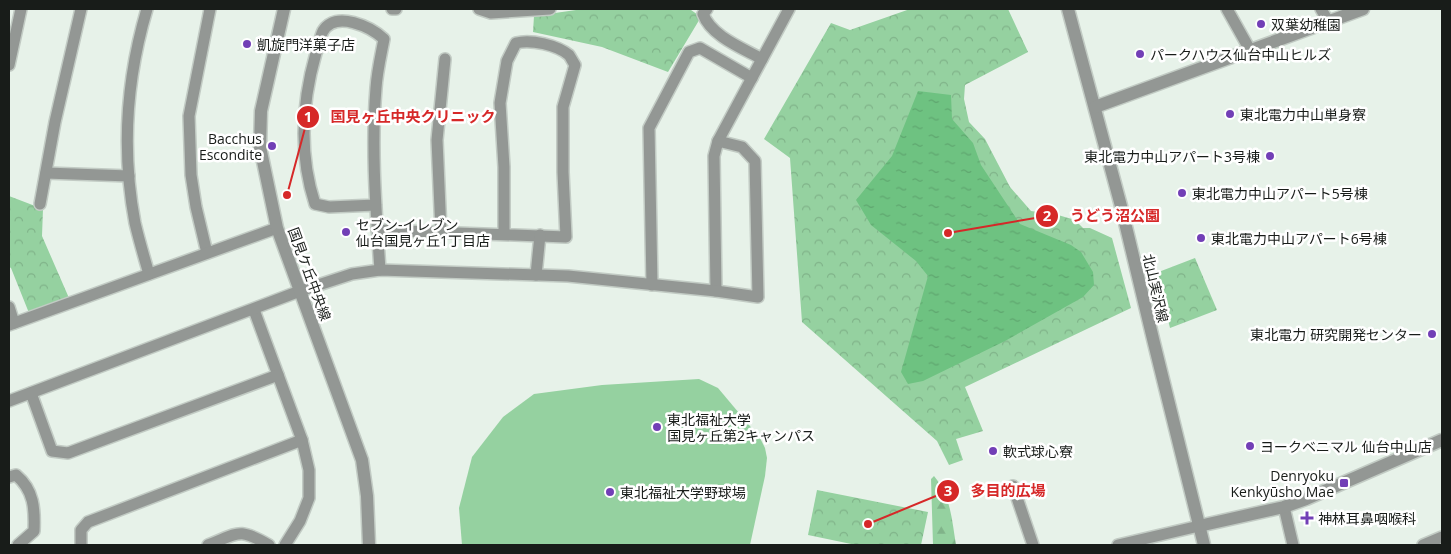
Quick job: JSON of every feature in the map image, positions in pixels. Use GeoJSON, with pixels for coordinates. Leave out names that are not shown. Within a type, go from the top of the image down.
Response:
{"type":"FeatureCollection","features":[{"type":"Feature","properties":{"kind":"street"},"geometry":{"type":"LineString","coordinates":[[9,65],[21,9]]}},
{"type":"Feature","properties":{"kind":"street"},"geometry":{"type":"LineString","coordinates":[[40,204],[55,122],[81,9]]}},
{"type":"Feature","properties":{"kind":"street"},"geometry":{"type":"LineString","coordinates":[[148,9],[127,104],[126,144],[136,224],[149,274]]}},
{"type":"Feature","properties":{"kind":"street"},"geometry":{"type":"LineString","coordinates":[[207,253],[196,207],[191,175],[189,116],[210,9]]}},
{"type":"Feature","properties":{"kind":"street","name":"国見ケ丘中央線"},"geometry":{"type":"LineString","coordinates":[[284,9],[261,111],[260,147],[277,228],[362,460],[367,496],[369,545]]}},
{"type":"Feature","properties":{"kind":"street"},"geometry":{"type":"LineString","coordinates":[[479,9],[491,13],[550,9]]}},
{"type":"Feature","properties":{"kind":"street"},"geometry":{"type":"LineString","coordinates":[[707,9],[704,14],[707,24],[714,31],[762,59]]}},
{"type":"Feature","properties":{"kind":"street"},"geometry":{"type":"LineString","coordinates":[[716,291],[714,156],[718,141],[790,9]]}},
{"type":"Feature","properties":{"kind":"street","name":"北山実沢線"},"geometry":{"type":"LineString","coordinates":[[1068,9],[1122,206],[1204,545]]}},
{"type":"Feature","properties":{"kind":"street"},"geometry":{"type":"LineString","coordinates":[[1227,9],[1250,50]]}},
{"type":"Feature","properties":{"kind":"street"},"geometry":{"type":"LineString","coordinates":[[1321,9],[1328,21]]}},
{"type":"Feature","properties":{"kind":"street"},"geometry":{"type":"LineString","coordinates":[[1095,108],[1363,9]]}},
{"type":"Feature","properties":{"kind":"street"},"geometry":{"type":"LineString","coordinates":[[376,205],[329,207],[315,204],[310,189],[306,163],[304,126],[311,72],[323,31],[333,22],[349,21],[373,30],[384,39],[376,87],[374,129],[380,270]]}},
{"type":"Feature","properties":{"kind":"street"},"geometry":{"type":"LineString","coordinates":[[378,230],[566,237],[562,172],[564,107],[575,65],[568,55],[546,44],[526,40],[516,43],[507,61],[500,104],[504,167],[504,234]]}},
{"type":"Feature","properties":{"kind":"street"},"geometry":{"type":"LineString","coordinates":[[652,285],[649,128],[689,52],[700,48],[752,78]]}},
{"type":"Feature","properties":{"kind":"street"},"geometry":{"type":"LineString","coordinates":[[441,232],[437,140],[445,59]]}},
{"type":"Feature","properties":{"kind":"street"},"geometry":{"type":"LineString","coordinates":[[9,401],[254,310],[300,291],[352,274],[380,270],[568,276],[758,297],[754,160],[742,147],[718,141]]}},
{"type":"Feature","properties":{"kind":"street"},"geometry":{"type":"LineString","coordinates":[[46,173],[129,176]]}},
{"type":"Feature","properties":{"kind":"street"},"geometry":{"type":"LineString","coordinates":[[9,307],[12,324],[277,228]]}},
{"type":"Feature","properties":{"kind":"street"},"geometry":{"type":"LineString","coordinates":[[536,275],[540,235]]}},
{"type":"Feature","properties":{"kind":"street"},"geometry":{"type":"LineString","coordinates":[[254,310],[302,440],[309,470],[309,498],[300,521],[285,545]]}},
{"type":"Feature","properties":{"kind":"street"},"geometry":{"type":"LineString","coordinates":[[31,393],[52,451],[68,453],[278,375]]}},
{"type":"Feature","properties":{"kind":"street"},"geometry":{"type":"LineString","coordinates":[[81,545],[81,530],[88,522],[302,440]]}},
{"type":"Feature","properties":{"kind":"street"},"geometry":{"type":"LineString","coordinates":[[1120,545],[1284,507],[1442,440]]}},
{"type":"Feature","properties":{"kind":"street"},"geometry":{"type":"LineString","coordinates":[[9,477],[16,475],[25,483],[35,515],[34,531],[18,545]]}},
{"type":"Feature","properties":{"kind":"street"},"geometry":{"type":"LineString","coordinates":[[1013,486],[1033,545]]}},
{"type":"Feature","properties":{"kind":"street"},"geometry":{"type":"LineString","coordinates":[[1284,507],[1293,545]]}},
{"type":"Feature","properties":{"kind":"street"},"geometry":{"type":"LineString","coordinates":[[208,545],[241,532],[250,534],[269,545]]}},
{"type":"Feature","properties":{"kind":"street"},"geometry":{"type":"LineString","coordinates":[[1423,545],[1442,537]]}},
{"type":"Feature","properties":{"kind":"green space"},"geometry":{"type":"Polygon","coordinates":[[[583,9],[692,9],[701,17],[668,72],[602,47],[533,32],[534,16],[583,9]]]}},
{"type":"Feature","properties":{"kind":"green space"},"geometry":{"type":"Polygon","coordinates":[[[910,9],[1008,9],[1028,52],[965,85],[964,99],[969,122],[985,139],[1010,187],[1031,211],[1075,220],[1083,228],[1090,228],[1112,238],[1131,308],[965,387],[983,431],[956,439],[963,460],[949,465],[937,441],[802,322],[790,158],[764,139],[831,23],[850,30],[910,9]]]}},
{"type":"Feature","properties":{"kind":"green space"},"geometry":{"type":"Polygon","coordinates":[[[9,196],[43,209],[42,236],[69,298],[29,313],[9,267],[9,196]]]}},
{"type":"Feature","properties":{"kind":"green space"},"geometry":{"type":"Polygon","coordinates":[[[1195,258],[1217,310],[1170,328],[1156,273],[1195,258]]]}},
{"type":"Feature","properties":{"kind":"green space","name":"東北福祉大学野球場"},"geometry":{"type":"Polygon","coordinates":[[[699,379],[718,388],[760,438],[765,448],[767,458],[765,476],[750,545],[462,545],[459,508],[472,457],[503,417],[534,394],[602,385],[699,379]]]}},
{"type":"Feature","properties":{"kind":"green space"},"geometry":{"type":"Polygon","coordinates":[[[934,476],[947,500],[956,545],[933,545],[931,479],[934,476]]]}},
{"type":"Feature","properties":{"kind":"green space"},"geometry":{"type":"Polygon","coordinates":[[[817,490],[928,512],[921,545],[856,545],[808,535],[817,490]]]}},
{"type":"Feature","properties":{"kind":"water"},"geometry":{"type":"Polygon","coordinates":[[[918,91],[951,95],[952,119],[973,143],[981,165],[1020,224],[1071,245],[1081,252],[1093,272],[1094,285],[1083,297],[1005,341],[923,381],[908,384],[901,372],[928,276],[916,261],[871,225],[856,200],[892,156],[918,91]]]}},
{"type":"Feature","properties":{"kind":"place","name":"双葉幼稚園"},"geometry":{"type":"Point","coordinates":[1261,24]}},
{"type":"Feature","properties":{"kind":"place","name":"凱旋門洋菓子店"},"geometry":{"type":"Point","coordinates":[247,44]}},
{"type":"Feature","properties":{"kind":"place","name":"パークハウス仙台中山ヒルズ"},"geometry":{"type":"Point","coordinates":[1140,54]}},
{"type":"Feature","properties":{"kind":"place","name":"東北電力中山単身寮"},"geometry":{"type":"Point","coordinates":[1230,114]}},
{"type":"Feature","properties":{"kind":"place","name":"Bacchus Escondite"},"geometry":{"type":"Point","coordinates":[272,146]}},
{"type":"Feature","properties":{"kind":"place","name":"東北電力中山アパート3号棟"},"geometry":{"type":"Point","coordinates":[1270,156]}},
{"type":"Feature","properties":{"kind":"place","name":"東北電力中山アパート5号棟"},"geometry":{"type":"Point","coordinates":[1182,193]}},
{"type":"Feature","properties":{"kind":"place","name":"国見ヶ丘中央クリニック"},"geometry":{"type":"Point","coordinates":[287,195]}},
{"type":"Feature","properties":{"kind":"place","name":"セブン-イレブン 仙台国見ヶ丘1丁目店"},"geometry":{"type":"Point","coordinates":[346,232]}},
{"type":"Feature","properties":{"kind":"place","name":"うどう沼公園"},"geometry":{"type":"Point","coordinates":[948,233]}},
{"type":"Feature","properties":{"kind":"place","name":"東北電力中山アパート6号棟"},"geometry":{"type":"Point","coordinates":[1201,238]}},
{"type":"Feature","properties":{"kind":"place","name":"東北電力 研究開発センター"},"geometry":{"type":"Point","coordinates":[1432,334]}},
{"type":"Feature","properties":{"kind":"place","name":"東北福祉大学 国見ヶ丘第2キャンパス"},"geometry":{"type":"Point","coordinates":[657,427]}},
{"type":"Feature","properties":{"kind":"place","name":"ヨークベニマル 仙台中山店"},"geometry":{"type":"Point","coordinates":[1250,446]}},
{"type":"Feature","properties":{"kind":"place","name":"軟式球心寮"},"geometry":{"type":"Point","coordinates":[993,451]}},
{"type":"Feature","properties":{"kind":"place","name":"Denryoku Kenkyūsho Mae"},"geometry":{"type":"Point","coordinates":[1344,483]}},
{"type":"Feature","properties":{"kind":"place","name":"東北福祉大学野球場"},"geometry":{"type":"Point","coordinates":[610,492]}},
{"type":"Feature","properties":{"kind":"place","name":"神林耳鼻咽喉科"},"geometry":{"type":"Point","coordinates":[1307,518]}},
{"type":"Feature","properties":{"kind":"place","name":"多目的広場"},"geometry":{"type":"Point","coordinates":[868,524]}}]}
